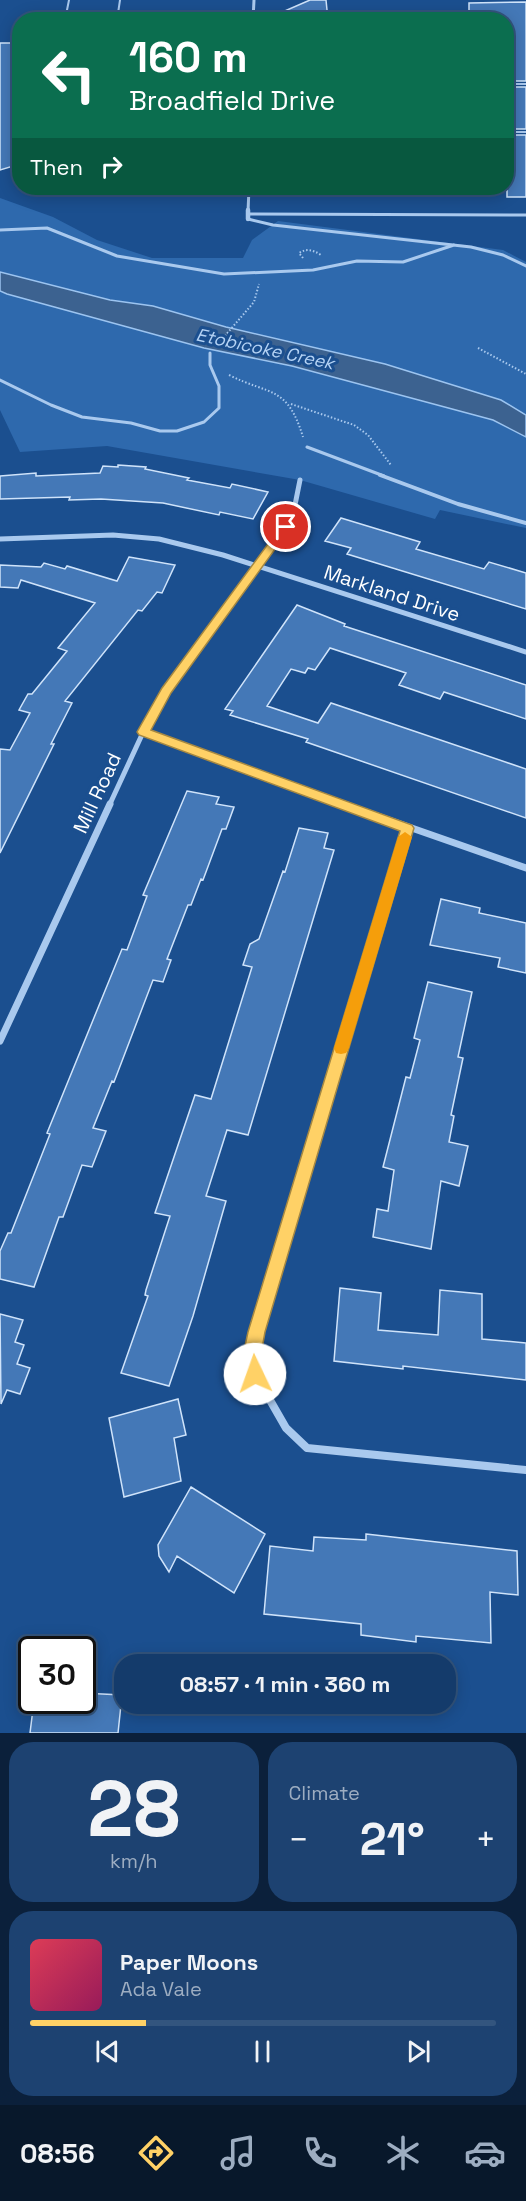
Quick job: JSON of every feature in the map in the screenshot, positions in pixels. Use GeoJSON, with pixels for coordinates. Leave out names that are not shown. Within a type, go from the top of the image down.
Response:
{"type":"FeatureCollection","features":[{"type":"Feature","properties":{"kind":"street"},"geometry":{"type":"LineString","coordinates":[[248,217],[249,195]]}},
{"type":"Feature","properties":{"kind":"street","name":"Mill Road"},"geometry":{"type":"LineString","coordinates":[[0,1041],[144,732],[166,691],[259,566],[292,515],[300,480]]}},
{"type":"Feature","properties":{"kind":"street","name":"Markland Drive"},"geometry":{"type":"LineString","coordinates":[[0,539],[113,535],[159,539],[259,566],[526,652]]}},
{"type":"Feature","properties":{"kind":"street"},"geometry":{"type":"LineString","coordinates":[[144,732],[408,828],[526,868]]}},
{"type":"Feature","properties":{"kind":"street"},"geometry":{"type":"LineString","coordinates":[[408,828],[263,1309],[251,1360],[255,1374],[286,1428],[308,1448],[526,1470]]}},
{"type":"Feature","properties":{"kind":"lane"},"geometry":{"type":"LineString","coordinates":[[248,217],[526,215]]}},
{"type":"Feature","properties":{"kind":"lane"},"geometry":{"type":"LineString","coordinates":[[248,217],[273,225],[454,245],[503,255],[526,266]]}},
{"type":"Feature","properties":{"kind":"lane"},"geometry":{"type":"LineString","coordinates":[[0,230],[46,228],[117,256],[224,274],[313,270],[357,261],[403,262],[454,245]]}},
{"type":"Feature","properties":{"kind":"lane"},"geometry":{"type":"LineString","coordinates":[[0,380],[51,405],[82,417],[177,432],[204,422],[219,408],[219,386],[210,365],[210,353]]}},
{"type":"Feature","properties":{"kind":"lane"},"geometry":{"type":"LineString","coordinates":[[307,447],[458,504],[526,523]]}},
{"type":"Feature","properties":{"kind":"path"},"geometry":{"type":"LineString","coordinates":[[210,353],[254,302],[261,274]]}},
{"type":"Feature","properties":{"kind":"path"},"geometry":{"type":"LineString","coordinates":[[478,348],[526,374]]}},
{"type":"Feature","properties":{"kind":"path"},"geometry":{"type":"LineString","coordinates":[[210,365],[239,381],[276,393],[292,408],[307,447]]}},
{"type":"Feature","properties":{"kind":"path"},"geometry":{"type":"LineString","coordinates":[[287,403],[354,425],[368,435],[392,467]]}},
{"type":"Feature","properties":{"kind":"shaded area"},"geometry":{"type":"Polygon","coordinates":[[[0,198],[53,217],[97,240],[152,258],[243,258],[252,240],[278,221],[503,250],[526,262],[526,528],[440,510],[435,519],[300,480],[107,446],[20,452],[0,410],[0,198]]]}},
{"type":"Feature","properties":{"kind":"water","name":"Etobicoke Creek"},"geometry":{"type":"Polygon","coordinates":[[[0,272],[110,300],[153,306],[226,327],[385,364],[501,400],[526,415],[526,437],[493,420],[292,366],[204,348],[7,294],[0,291],[0,272]]]}},
{"type":"Feature","properties":{"kind":"building"},"geometry":{"type":"Polygon","coordinates":[[[310,0],[326,0],[327,12],[282,12],[310,0]]]}},
{"type":"Feature","properties":{"kind":"building"},"geometry":{"type":"Polygon","coordinates":[[[526,2],[526,81],[514,81],[514,12],[469,12],[469,3],[526,2]]]}},
{"type":"Feature","properties":{"kind":"building"},"geometry":{"type":"Polygon","coordinates":[[[0,43],[12,43],[12,166],[0,170],[0,43]]]}},
{"type":"Feature","properties":{"kind":"building"},"geometry":{"type":"Polygon","coordinates":[[[514,87],[526,87],[526,129],[514,129],[514,87]]]}},
{"type":"Feature","properties":{"kind":"building"},"geometry":{"type":"Polygon","coordinates":[[[514,135],[526,135],[526,197],[507,197],[507,195],[514,195],[514,135]]]}},
{"type":"Feature","properties":{"kind":"building"},"geometry":{"type":"Polygon","coordinates":[[[118,465],[146,467],[145,469],[189,478],[187,480],[230,488],[232,484],[268,492],[253,519],[220,512],[219,515],[163,503],[101,499],[69,500],[70,497],[0,499],[0,476],[36,473],[36,476],[100,473],[103,466],[118,467],[118,465]]]}},
{"type":"Feature","properties":{"kind":"building"},"geometry":{"type":"Polygon","coordinates":[[[341,518],[420,542],[416,549],[484,569],[489,562],[526,573],[526,609],[347,554],[351,548],[325,541],[341,518]]]}},
{"type":"Feature","properties":{"kind":"building"},"geometry":{"type":"Polygon","coordinates":[[[129,557],[175,565],[162,593],[157,592],[142,611],[138,610],[65,701],[72,703],[0,853],[0,749],[10,750],[30,713],[19,710],[28,694],[32,694],[67,651],[58,648],[95,603],[21,580],[18,588],[0,587],[0,565],[41,567],[44,563],[65,569],[67,566],[117,581],[129,557]]]}},
{"type":"Feature","properties":{"kind":"building"},"geometry":{"type":"Polygon","coordinates":[[[297,605],[345,624],[344,626],[526,685],[526,719],[444,692],[440,699],[399,685],[406,673],[330,648],[315,670],[308,668],[305,673],[291,669],[267,706],[318,723],[331,703],[526,769],[526,818],[306,742],[308,739],[230,715],[233,711],[225,709],[297,605]]]}},
{"type":"Feature","properties":{"kind":"building"},"geometry":{"type":"Polygon","coordinates":[[[187,791],[219,797],[216,804],[234,807],[226,829],[222,829],[203,880],[201,879],[191,905],[188,905],[167,959],[171,960],[163,982],[153,980],[114,1082],[112,1081],[93,1128],[106,1131],[92,1167],[82,1165],[63,1217],[59,1217],[34,1287],[0,1279],[0,1251],[8,1233],[11,1233],[50,1134],[47,1133],[122,949],[127,950],[147,896],[143,895],[187,791]]]}},
{"type":"Feature","properties":{"kind":"building"},"geometry":{"type":"Polygon","coordinates":[[[299,828],[328,833],[324,848],[334,850],[248,1135],[227,1130],[206,1196],[226,1201],[193,1316],[169,1386],[121,1373],[148,1296],[145,1295],[146,1290],[170,1216],[155,1213],[195,1095],[211,1099],[252,967],[243,965],[250,944],[259,939],[299,828]]]}},
{"type":"Feature","properties":{"kind":"building"},"geometry":{"type":"Polygon","coordinates":[[[441,899],[480,908],[479,913],[526,923],[526,973],[498,967],[500,958],[430,945],[441,899]]]}},
{"type":"Feature","properties":{"kind":"building"},"geometry":{"type":"Polygon","coordinates":[[[428,982],[472,992],[458,1057],[463,1058],[451,1115],[454,1116],[449,1142],[468,1146],[459,1186],[441,1181],[431,1249],[373,1237],[377,1209],[388,1211],[394,1170],[383,1167],[406,1077],[410,1078],[420,1040],[414,1038],[428,982]]]}},
{"type":"Feature","properties":{"kind":"building"},"geometry":{"type":"Polygon","coordinates":[[[340,1288],[381,1293],[378,1330],[438,1335],[440,1290],[482,1294],[482,1339],[526,1343],[526,1380],[403,1366],[403,1369],[334,1361],[340,1288]]]}},
{"type":"Feature","properties":{"kind":"building"},"geometry":{"type":"Polygon","coordinates":[[[0,1314],[23,1320],[15,1342],[24,1345],[17,1364],[30,1368],[20,1394],[7,1390],[1,1404],[0,1314]]]}},
{"type":"Feature","properties":{"kind":"building"},"geometry":{"type":"Polygon","coordinates":[[[178,1399],[186,1435],[174,1438],[181,1481],[124,1497],[109,1418],[178,1399]]]}},
{"type":"Feature","properties":{"kind":"building"},"geometry":{"type":"Polygon","coordinates":[[[191,1487],[265,1534],[234,1593],[177,1556],[169,1572],[159,1556],[158,1545],[191,1487]]]}},
{"type":"Feature","properties":{"kind":"building"},"geometry":{"type":"Polygon","coordinates":[[[366,1534],[517,1551],[518,1595],[490,1592],[491,1643],[416,1636],[416,1642],[361,1635],[361,1624],[264,1614],[270,1546],[313,1551],[314,1537],[366,1540],[366,1534]]]}},
{"type":"Feature","properties":{"kind":"building"},"geometry":{"type":"Polygon","coordinates":[[[96,1694],[114,1695],[114,1714],[120,1714],[118,1733],[30,1733],[32,1714],[96,1714],[96,1694]]]}},
{"type":"Feature","properties":{"kind":"slow traffic"},"geometry":{"type":"LineString","coordinates":[[341,1048],[405,837]]}},
{"type":"Feature","properties":{"kind":"route"},"geometry":{"type":"LineString","coordinates":[[255,1374],[251,1360],[256,1332],[408,828],[144,732],[152,713],[166,691],[286,527]]}}]}
